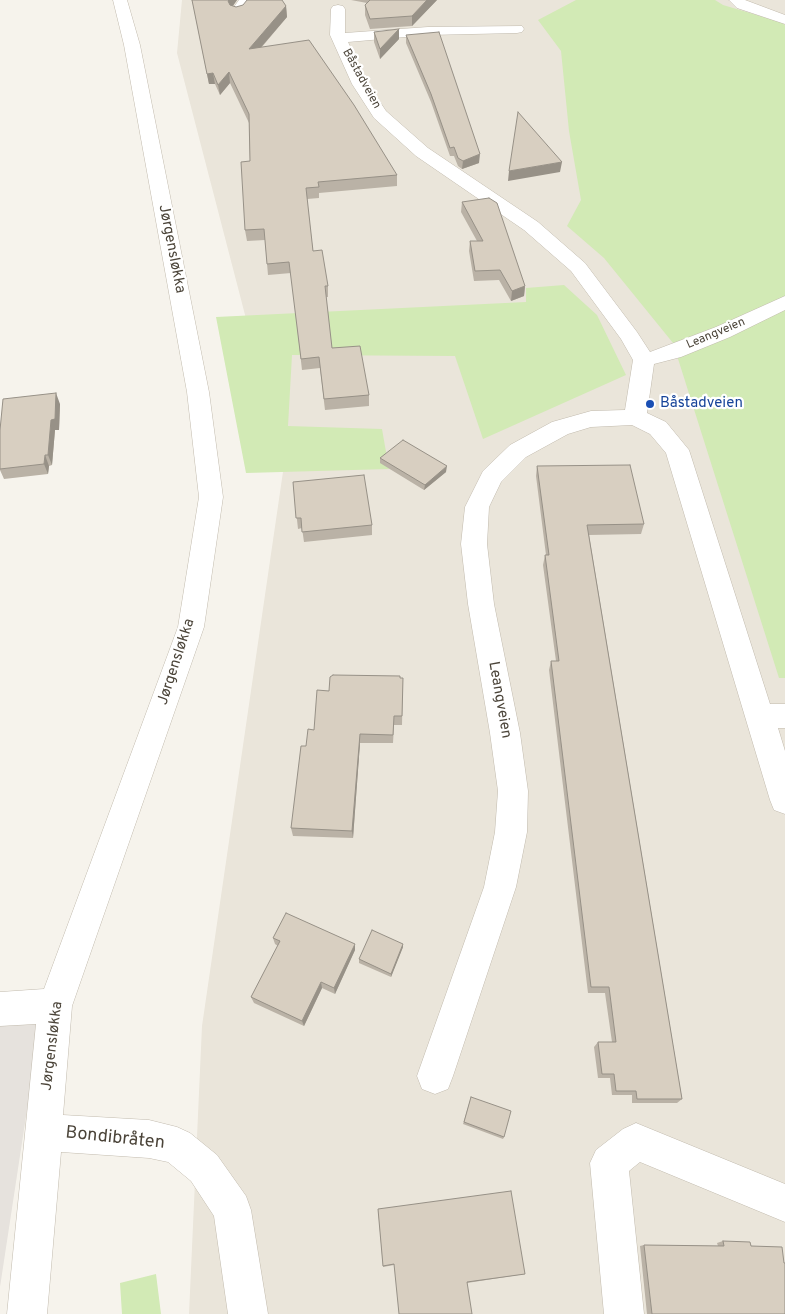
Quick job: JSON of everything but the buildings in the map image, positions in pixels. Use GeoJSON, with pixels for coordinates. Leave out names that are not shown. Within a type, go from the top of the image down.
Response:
{"type":"FeatureCollection","features":[{"type":"Feature","properties":{"kind":"street","name":"Jørgensløkka"},"geometry":{"type":"LineString","coordinates":[[27,1314],[55,1006],[191,627],[210,497],[198,392],[132,45],[120,0]]}},
{"type":"Feature","properties":{"kind":"street"},"geometry":{"type":"LineString","coordinates":[[736,0],[742,6],[785,20]]}},
{"type":"Feature","properties":{"kind":"street","name":"Båstadveien"},"geometry":{"type":"LineString","coordinates":[[338,9],[339,38],[360,84],[380,114],[422,152],[532,226],[578,267],[630,337],[644,360]]}},
{"type":"Feature","properties":{"kind":"street"},"geometry":{"type":"LineString","coordinates":[[339,38],[428,31],[517,29]]}},
{"type":"Feature","properties":{"kind":"street","name":"Leangveien"},"geometry":{"type":"LineString","coordinates":[[644,360],[673,352],[723,332],[785,302]]}},
{"type":"Feature","properties":{"kind":"street"},"geometry":{"type":"LineString","coordinates":[[644,360],[635,417],[658,428],[677,450],[772,716],[785,800]]}},
{"type":"Feature","properties":{"kind":"street","name":"Leangveien"},"geometry":{"type":"LineString","coordinates":[[436,1076],[500,887],[511,832],[513,791],[505,733],[481,604],[474,544],[476,508],[491,476],[518,451],[560,428],[591,419],[635,417]]}},
{"type":"Feature","properties":{"kind":"street"},"geometry":{"type":"LineString","coordinates":[[0,1009],[55,1006]]}},
{"type":"Feature","properties":{"kind":"street","name":"Bondibråten"},"geometry":{"type":"LineString","coordinates":[[43,1132],[149,1139],[177,1146],[204,1168],[232,1210],[248,1314]]}},
{"type":"Feature","properties":{"kind":"street"},"geometry":{"type":"LineString","coordinates":[[624,1314],[608,1164],[636,1142],[785,1203]]}},
{"type":"Feature","properties":{"kind":"shaded area"},"geometry":{"type":"Polygon","coordinates":[[[182,0],[785,0],[785,1314],[189,1314],[202,1026],[284,465],[177,53],[182,0]]]}},
{"type":"Feature","properties":{"kind":"shaded area"},"geometry":{"type":"Polygon","coordinates":[[[44,998],[0,1287],[0,1004],[44,998]]]}},
{"type":"Feature","properties":{"kind":"green space"},"geometry":{"type":"Polygon","coordinates":[[[576,0],[715,0],[723,5],[784,23],[785,26],[785,678],[779,678],[673,343],[604,258],[567,226],[581,200],[569,131],[561,51],[538,20],[576,0]]]}},
{"type":"Feature","properties":{"kind":"green space"},"geometry":{"type":"Polygon","coordinates":[[[564,285],[597,315],[626,375],[483,439],[455,356],[292,355],[288,426],[382,429],[389,469],[246,473],[216,317],[526,302],[526,288],[564,285]]]}},
{"type":"Feature","properties":{"kind":"green space"},"geometry":{"type":"Polygon","coordinates":[[[156,1274],[161,1314],[122,1314],[120,1283],[156,1274]]]}},
{"type":"Feature","properties":{"kind":"place","name":"Båstadveien"},"geometry":{"type":"Point","coordinates":[650,404]}}]}
